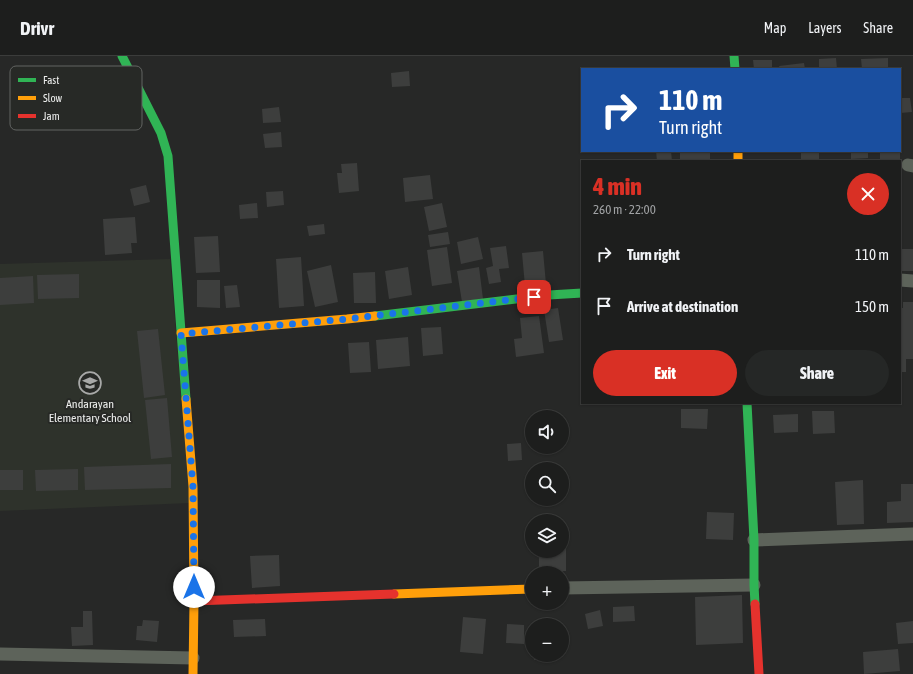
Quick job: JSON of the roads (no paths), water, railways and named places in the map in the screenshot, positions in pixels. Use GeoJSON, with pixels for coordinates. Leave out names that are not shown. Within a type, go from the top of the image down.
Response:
{"type":"FeatureCollection","features":[{"type":"Feature","properties":{"kind":"street"},"geometry":{"type":"LineString","coordinates":[[122,56],[127,66]]}},
{"type":"Feature","properties":{"kind":"street"},"geometry":{"type":"LineString","coordinates":[[734,56],[735,68]]}},
{"type":"Feature","properties":{"kind":"street"},"geometry":{"type":"LineString","coordinates":[[142,95],[161,133],[168,156],[193,487],[193,674]]}},
{"type":"Feature","properties":{"kind":"street"},"geometry":{"type":"LineString","coordinates":[[901,280],[913,281]]}},
{"type":"Feature","properties":{"kind":"street"},"geometry":{"type":"LineString","coordinates":[[181,334],[347,319],[549,295],[581,293]]}},
{"type":"Feature","properties":{"kind":"street"},"geometry":{"type":"LineString","coordinates":[[747,404],[759,674]]}},
{"type":"Feature","properties":{"kind":"street"},"geometry":{"type":"LineString","coordinates":[[754,540],[913,534]]}},
{"type":"Feature","properties":{"kind":"street"},"geometry":{"type":"LineString","coordinates":[[569,588],[754,585]]}},
{"type":"Feature","properties":{"kind":"street"},"geometry":{"type":"LineString","coordinates":[[194,601],[525,589]]}},
{"type":"Feature","properties":{"kind":"street"},"geometry":{"type":"LineString","coordinates":[[0,654],[193,658]]}},
{"type":"Feature","properties":{"kind":"place","name":"Andarayan Elementary School"},"geometry":{"type":"Point","coordinates":[90,383]}}]}
